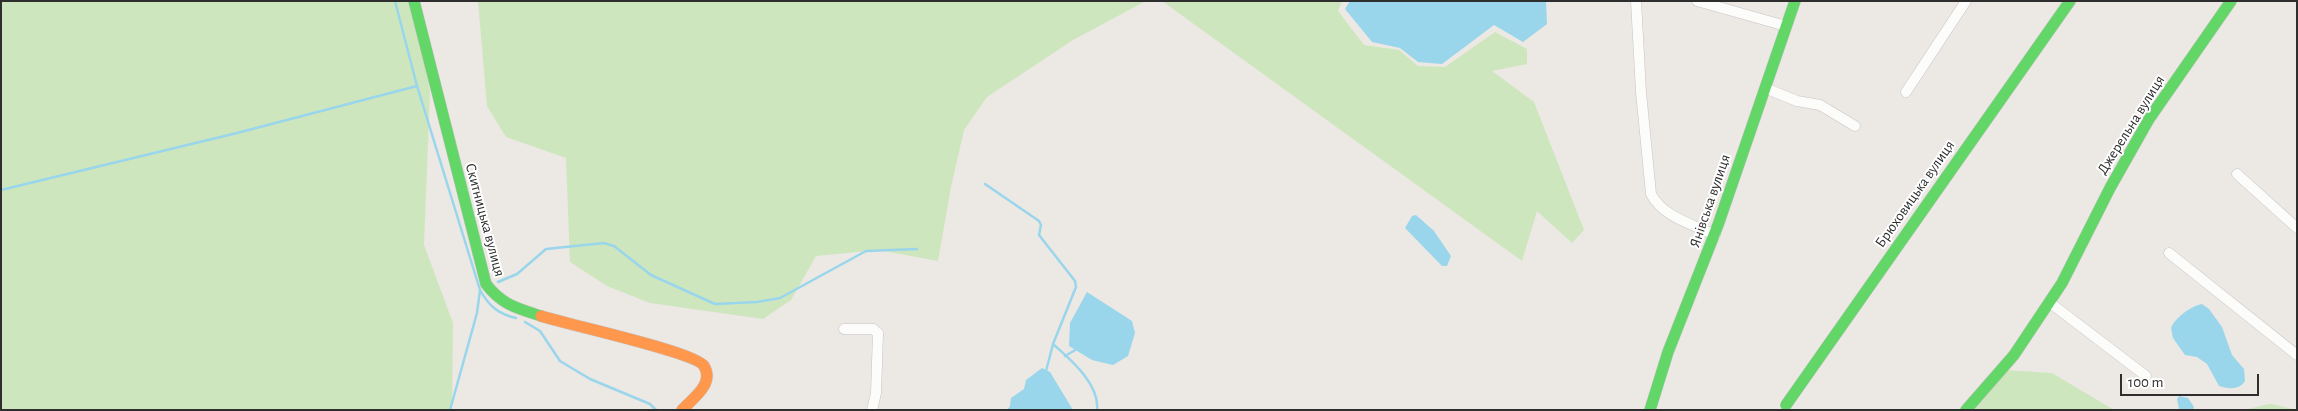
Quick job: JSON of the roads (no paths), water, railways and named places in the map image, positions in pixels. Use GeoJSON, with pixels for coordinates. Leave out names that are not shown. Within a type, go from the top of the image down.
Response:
{"type":"FeatureCollection","features":[{"type":"Feature","properties":{"kind":"street","name":"Скитницька вулиця"},"geometry":{"type":"LineString","coordinates":[[414,1],[486,284],[496,297],[506,304],[553,320],[677,352],[700,362],[707,374],[705,386],[682,410]]}},
{"type":"Feature","properties":{"kind":"street"},"geometry":{"type":"LineString","coordinates":[[1636,1],[1641,92],[1651,194],[1656,205],[1664,212],[1715,235]]}},
{"type":"Feature","properties":{"kind":"street"},"geometry":{"type":"LineString","coordinates":[[1697,1],[1786,26]]}},
{"type":"Feature","properties":{"kind":"street","name":"Янівська вулиця"},"geometry":{"type":"LineString","coordinates":[[1650,410],[1657,379],[1687,310],[1715,235],[1795,1]]}},
{"type":"Feature","properties":{"kind":"street"},"geometry":{"type":"LineString","coordinates":[[1906,92],[1966,1]]}},
{"type":"Feature","properties":{"kind":"street","name":"Брюховицька вулиця"},"geometry":{"type":"LineString","coordinates":[[1786,404],[2070,1]]}},
{"type":"Feature","properties":{"kind":"street","name":"Джерельна вулиця"},"geometry":{"type":"LineString","coordinates":[[1966,410],[2014,355],[2069,271],[2110,188],[2149,119],[2231,1]]}},
{"type":"Feature","properties":{"kind":"street"},"geometry":{"type":"LineString","coordinates":[[1765,88],[1797,101],[1820,105],[1855,126]]}},
{"type":"Feature","properties":{"kind":"street"},"geometry":{"type":"LineString","coordinates":[[2237,174],[2297,228]]}},
{"type":"Feature","properties":{"kind":"street"},"geometry":{"type":"LineString","coordinates":[[2169,253],[2297,355]]}},
{"type":"Feature","properties":{"kind":"street"},"geometry":{"type":"LineString","coordinates":[[2048,302],[2146,376]]}},
{"type":"Feature","properties":{"kind":"street"},"geometry":{"type":"LineString","coordinates":[[844,329],[873,329],[878,334],[876,393],[872,410]]}},
{"type":"Feature","properties":{"kind":"water"},"geometry":{"type":"Polygon","coordinates":[[[1350,1],[1546,1],[1547,24],[1523,42],[1494,25],[1442,64],[1418,62],[1400,48],[1372,42],[1345,9],[1350,1]]]}},
{"type":"Feature","properties":{"kind":"water"},"geometry":{"type":"Polygon","coordinates":[[[1416,215],[1434,231],[1451,256],[1447,266],[1442,266],[1405,228],[1412,216],[1416,215]]]}},
{"type":"Feature","properties":{"kind":"water"},"geometry":{"type":"Polygon","coordinates":[[[1087,292],[1132,321],[1135,333],[1128,356],[1113,365],[1092,360],[1069,346],[1070,323],[1087,292]]]}},
{"type":"Feature","properties":{"kind":"water"},"geometry":{"type":"Polygon","coordinates":[[[2202,304],[2209,309],[2222,327],[2232,355],[2244,369],[2245,381],[2240,386],[2230,388],[2219,386],[2207,364],[2197,357],[2185,355],[2173,338],[2171,328],[2176,320],[2188,310],[2202,304]]]}},
{"type":"Feature","properties":{"kind":"water"},"geometry":{"type":"Polygon","coordinates":[[[1042,368],[1050,372],[1073,410],[1007,410],[1010,406],[1011,398],[1024,389],[1026,380],[1042,368]]]}},
{"type":"Feature","properties":{"kind":"water"},"geometry":{"type":"Polygon","coordinates":[[[2179,396],[2188,398],[2194,407],[2193,410],[2179,409],[2177,399],[2179,396]]]}},
{"type":"Feature","properties":{"kind":"waterway"},"geometry":{"type":"LineString","coordinates":[[395,1],[417,86],[480,290],[477,313],[450,410]]}},
{"type":"Feature","properties":{"kind":"waterway"},"geometry":{"type":"LineString","coordinates":[[1,190],[237,133],[417,86]]}},
{"type":"Feature","properties":{"kind":"waterway"},"geometry":{"type":"LineString","coordinates":[[985,184],[1039,221],[1041,225],[1039,235],[1075,281],[1076,287],[1053,344],[1046,371]]}},
{"type":"Feature","properties":{"kind":"waterway"},"geometry":{"type":"LineString","coordinates":[[498,282],[517,274],[546,249],[604,243],[614,246],[651,275],[715,304],[757,302],[780,298],[866,251],[917,249]]}},
{"type":"Feature","properties":{"kind":"waterway"},"geometry":{"type":"LineString","coordinates":[[480,290],[487,301],[495,308],[504,314],[516,318]]}},
{"type":"Feature","properties":{"kind":"waterway"},"geometry":{"type":"LineString","coordinates":[[525,322],[540,331],[560,361],[590,379],[650,404],[656,410]]}},
{"type":"Feature","properties":{"kind":"waterway"},"geometry":{"type":"LineString","coordinates":[[1053,344],[1075,365],[1089,382],[1097,400],[1097,410]]}},
{"type":"Feature","properties":{"kind":"waterway"},"geometry":{"type":"LineString","coordinates":[[1065,356],[1077,349]]}}]}
